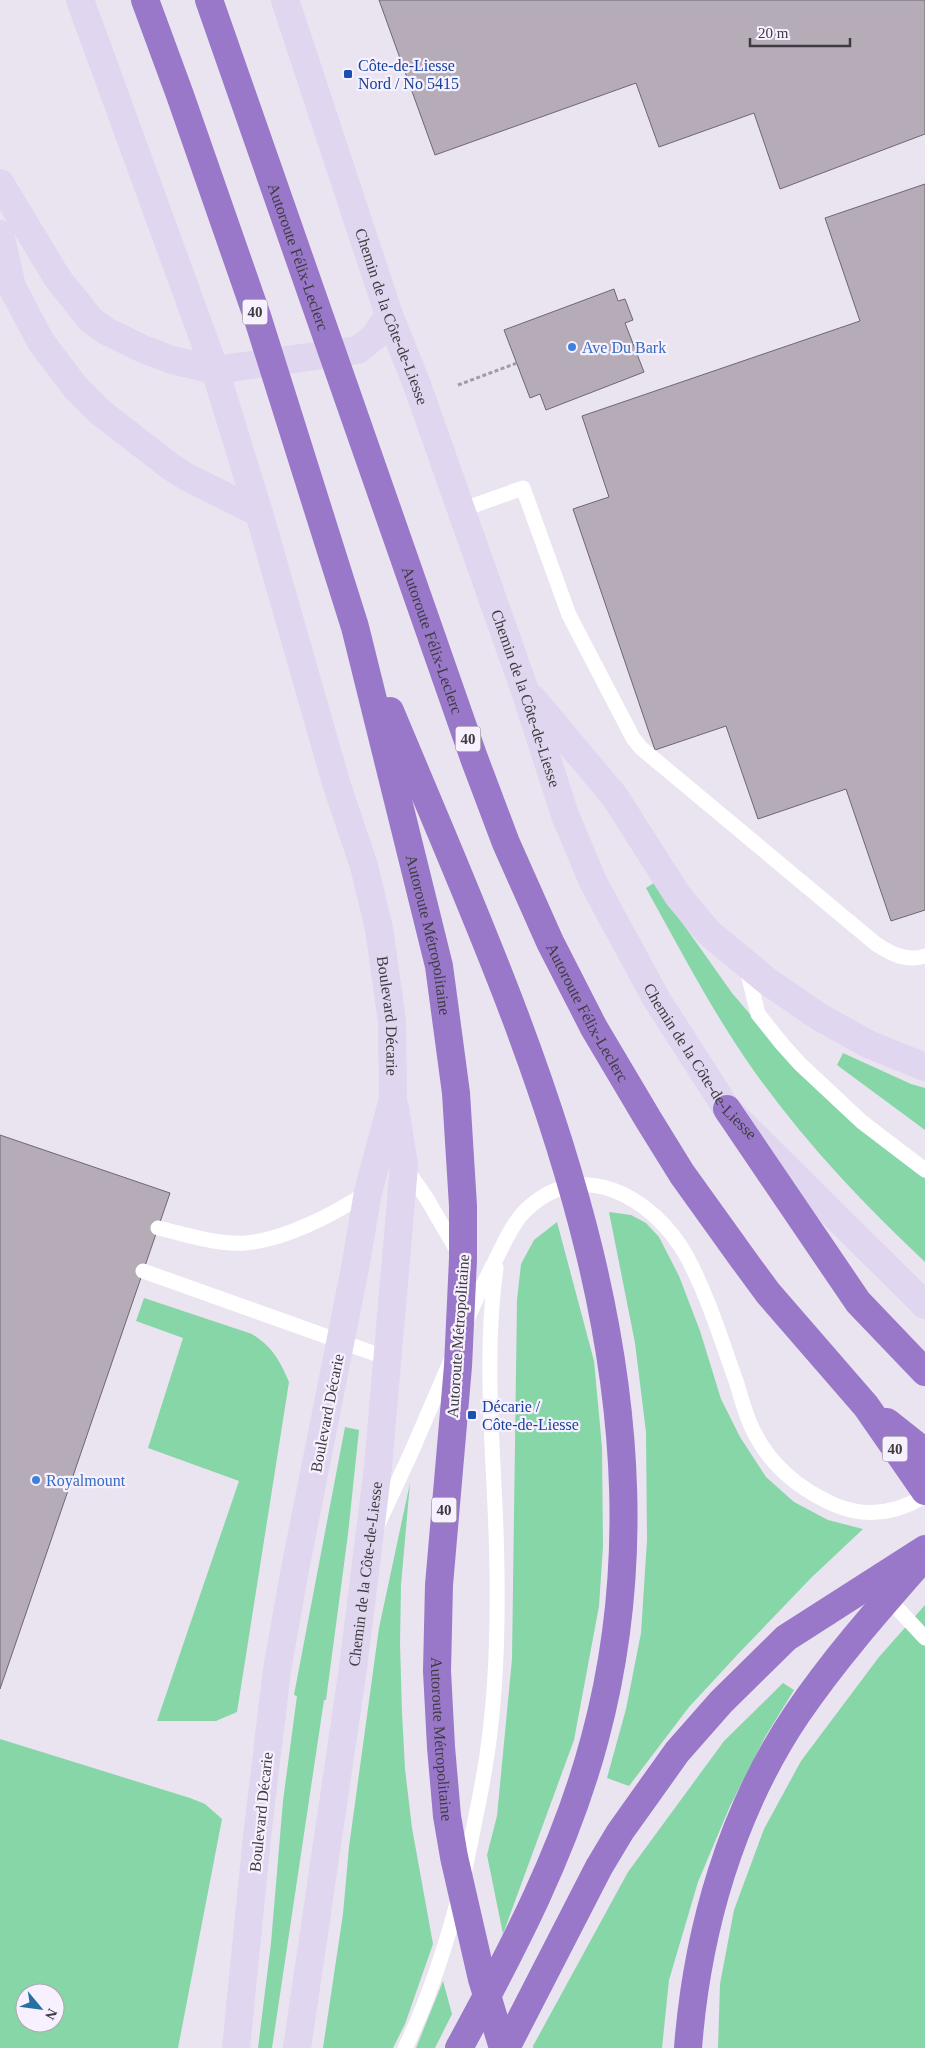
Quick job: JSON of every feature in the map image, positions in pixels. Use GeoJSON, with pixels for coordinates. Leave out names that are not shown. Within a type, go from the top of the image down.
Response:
{"type":"FeatureCollection","features":[{"type":"Feature","properties":{"kind":"highway","name":"40"},"geometry":{"type":"LineString","coordinates":[[145,0],[257,316],[355,627]]}},
{"type":"Feature","properties":{"kind":"highway","name":"Autoroute Félix-Leclerc"},"geometry":{"type":"LineString","coordinates":[[209,0],[474,758],[506,843],[550,942],[594,1028],[682,1174],[768,1293],[866,1406]]}},
{"type":"Feature","properties":{"kind":"highway"},"geometry":{"type":"LineString","coordinates":[[355,627],[488,948],[548,1108],[578,1201],[599,1289],[618,1407],[624,1506],[622,1581],[607,1690],[587,1769],[558,1848],[513,1946],[459,2048]]}},
{"type":"Feature","properties":{"kind":"highway","name":"Autoroute Métropolitaine"},"geometry":{"type":"LineString","coordinates":[[355,627],[439,966],[456,1093],[462,1167],[463,1259],[458,1366],[439,1585],[437,1671],[440,1737],[447,1816],[455,1866],[482,1979],[505,2048]]}},
{"type":"Feature","properties":{"kind":"highway"},"geometry":{"type":"LineString","coordinates":[[728,1109],[858,1302],[925,1372]]}},
{"type":"Feature","properties":{"kind":"highway","name":"40"},"geometry":{"type":"LineString","coordinates":[[866,1406],[925,1491]]}},
{"type":"Feature","properties":{"kind":"highway"},"geometry":{"type":"LineString","coordinates":[[866,1406],[925,1452]]}},
{"type":"Feature","properties":{"kind":"highway"},"geometry":{"type":"LineString","coordinates":[[688,2048],[692,1999],[717,1887],[736,1833],[764,1772],[795,1716],[880,1590],[925,1549]]}},
{"type":"Feature","properties":{"kind":"highway"},"geometry":{"type":"LineString","coordinates":[[505,2048],[599,1867],[624,1825],[677,1752],[739,1684],[786,1638],[880,1590],[925,1555]]}},
{"type":"Feature","properties":{"kind":"main road"},"geometry":{"type":"LineString","coordinates":[[80,0],[215,370],[259,514]]}},
{"type":"Feature","properties":{"kind":"main road","name":"Chemin de la Côte-de-Liesse"},"geometry":{"type":"LineString","coordinates":[[285,0],[389,315],[416,382],[524,688],[565,816],[593,882],[657,1000],[728,1109],[925,1305]]}},
{"type":"Feature","properties":{"kind":"main road"},"geometry":{"type":"LineString","coordinates":[[0,183],[58,279],[91,320],[106,331],[143,349],[172,360],[215,370],[358,350],[375,336],[389,315]]}},
{"type":"Feature","properties":{"kind":"main road"},"geometry":{"type":"LineString","coordinates":[[0,234],[6,291],[76,388],[100,412],[138,443],[187,477],[259,514]]}},
{"type":"Feature","properties":{"kind":"main road","name":"Boulevard Décarie"},"geometry":{"type":"LineString","coordinates":[[236,2048],[260,1811],[277,1670],[295,1569],[341,1342],[368,1192],[393,1099],[391,1013],[379,929],[364,866],[337,786],[259,514]]}},
{"type":"Feature","properties":{"kind":"main road"},"geometry":{"type":"LineString","coordinates":[[524,688],[615,797],[661,870],[709,933],[746,964],[811,1012],[839,1029],[890,1054],[925,1067]]}},
{"type":"Feature","properties":{"kind":"main road","name":"Chemin de la Côte-de-Liesse"},"geometry":{"type":"LineString","coordinates":[[297,2048],[354,1668],[378,1467],[404,1166],[393,1099]]}},
{"type":"Feature","properties":{"kind":"lane"},"geometry":{"type":"LineString","coordinates":[[461,510],[523,488],[568,615],[633,738],[641,748],[876,944],[889,953],[902,957],[915,958],[925,956]]}},
{"type":"Feature","properties":{"kind":"lane"},"geometry":{"type":"LineString","coordinates":[[746,964],[758,1014],[782,1044],[800,1064],[862,1122],[925,1170]]}},
{"type":"Feature","properties":{"kind":"lane"},"geometry":{"type":"LineString","coordinates":[[404,1166],[427,1199],[467,1269],[490,1342]]}},
{"type":"Feature","properties":{"kind":"lane"},"geometry":{"type":"LineString","coordinates":[[369,1545],[411,1453],[477,1298],[513,1227],[524,1213],[551,1192],[564,1187],[583,1185],[607,1187],[625,1194],[649,1210],[663,1224],[686,1256],[706,1302],[754,1433],[779,1468],[797,1484],[811,1493],[846,1510],[863,1512],[896,1510],[925,1496]]}},
{"type":"Feature","properties":{"kind":"lane"},"geometry":{"type":"LineString","coordinates":[[158,1228],[226,1242],[245,1243],[277,1236],[297,1228],[336,1210],[368,1192]]}},
{"type":"Feature","properties":{"kind":"lane"},"geometry":{"type":"LineString","coordinates":[[405,2048],[426,2002],[445,1948],[463,1879],[487,1754],[493,1689],[497,1570],[489,1372],[493,1290],[496,1265],[503,1245]]}},
{"type":"Feature","properties":{"kind":"lane"},"geometry":{"type":"LineString","coordinates":[[143,1271],[387,1358]]}},
{"type":"Feature","properties":{"kind":"lane"},"geometry":{"type":"LineString","coordinates":[[880,1590],[925,1638]]}},
{"type":"Feature","properties":{"kind":"path"},"geometry":{"type":"LineString","coordinates":[[458,385],[517,363]]}},
{"type":"Feature","properties":{"kind":"green space"},"geometry":{"type":"Polygon","coordinates":[[[654,883],[732,993],[784,1054],[848,1118],[925,1178],[925,1262],[835,1171],[793,1122],[754,1071],[711,1004],[646,888],[654,883]]]}},
{"type":"Feature","properties":{"kind":"green space"},"geometry":{"type":"Polygon","coordinates":[[[843,1053],[911,1084],[925,1088],[925,1130],[837,1065],[843,1053]]]}},
{"type":"Feature","properties":{"kind":"green space"},"geometry":{"type":"Polygon","coordinates":[[[609,1212],[631,1215],[646,1223],[659,1237],[679,1276],[700,1331],[721,1399],[740,1437],[766,1477],[794,1502],[828,1520],[863,1529],[812,1577],[689,1707],[629,1786],[607,1778],[626,1709],[641,1633],[647,1540],[646,1432],[635,1343],[609,1212]]]}},
{"type":"Feature","properties":{"kind":"green space"},"geometry":{"type":"Polygon","coordinates":[[[557,1222],[594,1361],[602,1447],[603,1546],[599,1606],[574,1740],[503,1934],[487,1855],[497,1816],[512,1659],[517,1300],[521,1264],[534,1240],[557,1222]]]}},
{"type":"Feature","properties":{"kind":"green space"},"geometry":{"type":"Polygon","coordinates":[[[144,1298],[252,1334],[275,1355],[289,1382],[237,1712],[216,1721],[157,1721],[239,1481],[148,1448],[183,1338],[136,1321],[144,1298]]]}},
{"type":"Feature","properties":{"kind":"green space"},"geometry":{"type":"Polygon","coordinates":[[[345,1427],[359,1430],[348,1534],[326,1700],[324,1700],[272,2048],[258,2048],[271,1943],[283,1801],[297,1696],[294,1695],[345,1427]]]}},
{"type":"Feature","properties":{"kind":"green space"},"geometry":{"type":"Polygon","coordinates":[[[410,1483],[401,1585],[402,1713],[405,1769],[412,1828],[433,1944],[405,2024],[393,2048],[323,2048],[343,1914],[349,1847],[379,1628],[410,1483]]]}},
{"type":"Feature","properties":{"kind":"green space"},"geometry":{"type":"Polygon","coordinates":[[[925,1605],[925,2048],[718,2048],[720,1984],[734,1910],[764,1829],[801,1761],[879,1657],[925,1605]]]}},
{"type":"Feature","properties":{"kind":"green space"},"geometry":{"type":"Polygon","coordinates":[[[783,1683],[794,1690],[765,1737],[730,1806],[698,1882],[669,1980],[662,2048],[533,2048],[628,1872],[724,1741],[783,1683]]]}},
{"type":"Feature","properties":{"kind":"green space"},"geometry":{"type":"Polygon","coordinates":[[[0,1739],[190,1798],[205,1804],[222,1819],[178,2048],[0,2048],[0,1739]]]}},
{"type":"Feature","properties":{"kind":"green space"},"geometry":{"type":"Polygon","coordinates":[[[443,1981],[452,2014],[435,2048],[416,2048],[443,1981]]]}},
{"type":"Feature","properties":{"kind":"building"},"geometry":{"type":"Polygon","coordinates":[[[379,0],[925,0],[925,134],[780,189],[754,113],[659,147],[636,83],[435,155],[379,0]]]}},
{"type":"Feature","properties":{"kind":"building"},"geometry":{"type":"Polygon","coordinates":[[[925,184],[925,910],[891,921],[846,789],[758,819],[726,726],[655,750],[573,509],[609,497],[582,416],[860,321],[825,218],[925,184]]]}},
{"type":"Feature","properties":{"kind":"building","name":"Ave Du Bark"},"geometry":{"type":"Polygon","coordinates":[[[614,289],[618,301],[625,299],[633,320],[625,323],[644,372],[546,410],[540,394],[530,398],[504,330],[614,289]]]}},
{"type":"Feature","properties":{"kind":"building","name":"Royalmount"},"geometry":{"type":"Polygon","coordinates":[[[0,1135],[170,1193],[0,1689],[0,1135]]]}},
{"type":"Feature","properties":{"kind":"place","name":"Côte-de-Liesse Nord / No 5415"},"geometry":{"type":"Point","coordinates":[348,74]}},
{"type":"Feature","properties":{"kind":"place","name":"Ave Du Bark"},"geometry":{"type":"Point","coordinates":[572,347]}},
{"type":"Feature","properties":{"kind":"place","name":"Décarie / Côte-de-Liesse"},"geometry":{"type":"Point","coordinates":[472,1415]}},
{"type":"Feature","properties":{"kind":"place","name":"Royalmount"},"geometry":{"type":"Point","coordinates":[36,1480]}}]}
